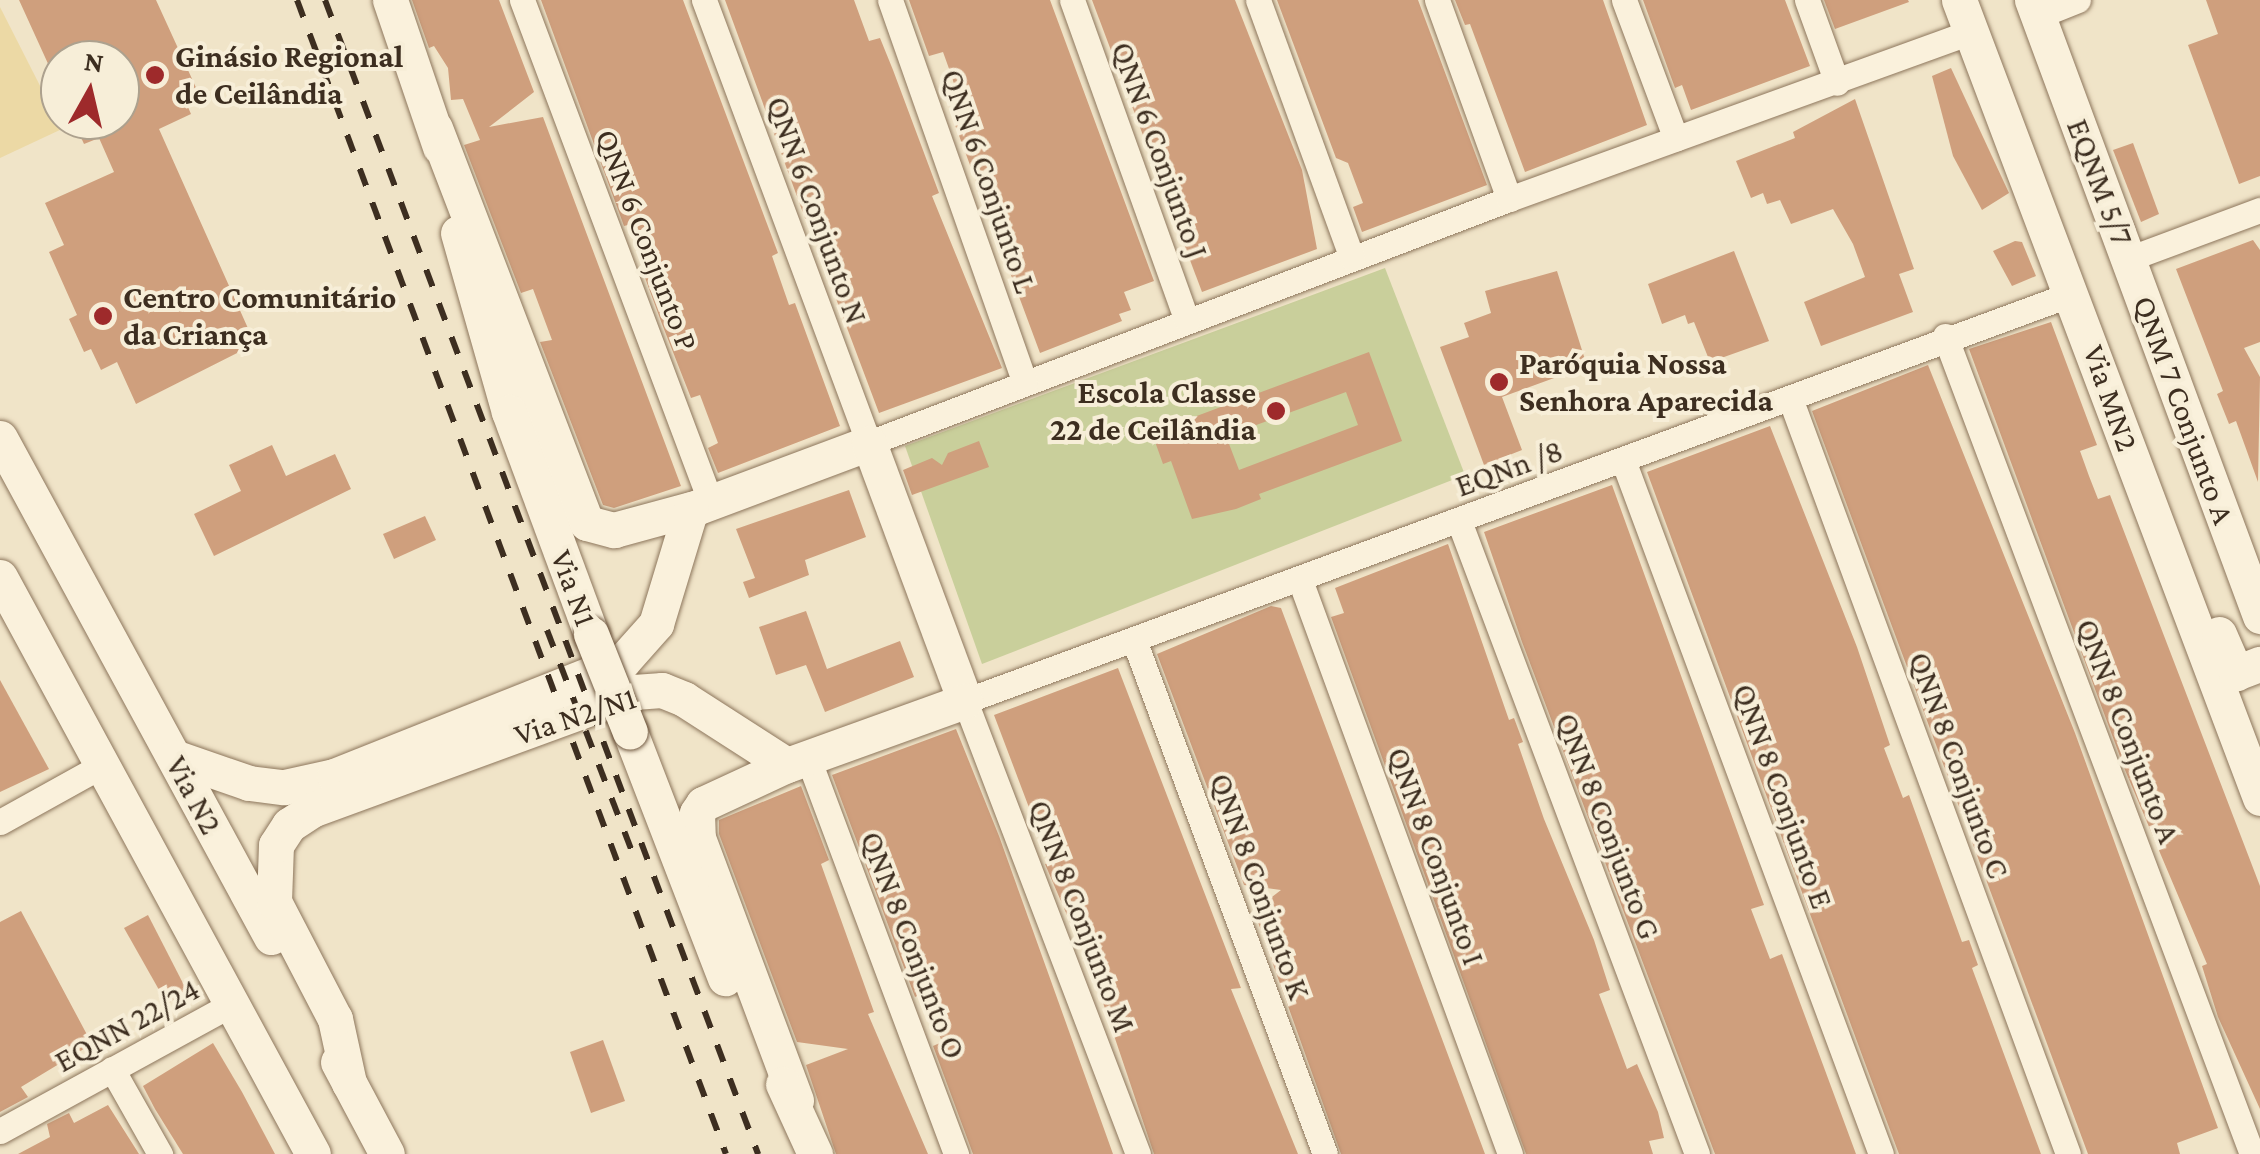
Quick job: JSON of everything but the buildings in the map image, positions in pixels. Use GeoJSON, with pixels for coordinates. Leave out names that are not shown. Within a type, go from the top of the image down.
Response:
{"type":"FeatureCollection","features":[{"type":"Feature","properties":{"kind":"main road","name":"Via N1"},"geometry":{"type":"LineString","coordinates":[[390,0],[436,128],[470,294],[591,634],[746,1028],[796,1100],[816,1154]]}},
{"type":"Feature","properties":{"kind":"main road","name":"EQNM 5/7"},"geometry":{"type":"LineString","coordinates":[[2035,8],[2128,259]]}},
{"type":"Feature","properties":{"kind":"main road","name":"Via MN2"},"geometry":{"type":"LineString","coordinates":[[1965,16],[2074,292],[2134,464],[2244,704],[2260,798]]}},
{"type":"Feature","properties":{"kind":"main road"},"geometry":{"type":"LineString","coordinates":[[436,128],[579,512],[600,531],[701,506],[869,443],[966,701],[798,762],[704,804],[696,824],[796,1100]]}},
{"type":"Feature","properties":{"kind":"main road","name":"QNM 7 Conjunto A"},"geometry":{"type":"LineString","coordinates":[[2128,259],[2260,616]]}},
{"type":"Feature","properties":{"kind":"main road","name":"Via N2"},"geometry":{"type":"LineString","coordinates":[[0,438],[387,1154]]}},
{"type":"Feature","properties":{"kind":"main road"},"geometry":{"type":"LineString","coordinates":[[2134,464],[2177,537],[2236,673],[2260,664]]}},
{"type":"Feature","properties":{"kind":"main road"},"geometry":{"type":"LineString","coordinates":[[0,472],[43,556],[118,654]]}},
{"type":"Feature","properties":{"kind":"main road"},"geometry":{"type":"LineString","coordinates":[[174,757],[249,784],[284,787],[334,776],[623,661],[656,624],[701,506]]}},
{"type":"Feature","properties":{"kind":"main road","name":"Via N2"},"geometry":{"type":"LineString","coordinates":[[0,577],[313,1154]]}},
{"type":"Feature","properties":{"kind":"main road","name":"Via N2/N1"},"geometry":{"type":"LineString","coordinates":[[350,1084],[334,1019],[274,902],[276,845],[289,825],[314,809],[634,692],[662,690],[798,762]]}},
{"type":"Feature","properties":{"kind":"street","name":"QNN 6 Conjunto P"},"geometry":{"type":"LineString","coordinates":[[522,0],[701,506]]}},
{"type":"Feature","properties":{"kind":"street","name":"QNN 6 Conjunto N"},"geometry":{"type":"LineString","coordinates":[[704,0],[869,443]]}},
{"type":"Feature","properties":{"kind":"street","name":"QNN 6 Conjunto L"},"geometry":{"type":"LineString","coordinates":[[890,0],[1026,383]]}},
{"type":"Feature","properties":{"kind":"street","name":"QNN 6 Conjunto J"},"geometry":{"type":"LineString","coordinates":[[1072,0],[1187,322]]}},
{"type":"Feature","properties":{"kind":"street"},"geometry":{"type":"LineString","coordinates":[[1258,0],[1352,258]]}},
{"type":"Feature","properties":{"kind":"street"},"geometry":{"type":"LineString","coordinates":[[1438,0],[1509,199]]}},
{"type":"Feature","properties":{"kind":"street"},"geometry":{"type":"LineString","coordinates":[[1624,0],[1676,139]]}},
{"type":"Feature","properties":{"kind":"street"},"geometry":{"type":"LineString","coordinates":[[1807,0],[1837,82]]}},
{"type":"Feature","properties":{"kind":"street","name":"EQNM 5/7"},"geometry":{"type":"LineString","coordinates":[[2035,8],[2078,0]]}},
{"type":"Feature","properties":{"kind":"street"},"geometry":{"type":"LineString","coordinates":[[869,443],[1509,199],[1837,82],[1965,16]]}},
{"type":"Feature","properties":{"kind":"street","name":"EQNM 5/7"},"geometry":{"type":"LineString","coordinates":[[2128,259],[2260,210]]}},
{"type":"Feature","properties":{"kind":"street","name":"EQNn /8"},"geometry":{"type":"LineString","coordinates":[[966,701],[1790,398],[1946,336],[2074,292]]}},
{"type":"Feature","properties":{"kind":"street","name":"QNN 8 Conjunto A"},"geometry":{"type":"LineString","coordinates":[[1946,336],[2250,1151]]}},
{"type":"Feature","properties":{"kind":"street","name":"QNN 8 Conjunto C"},"geometry":{"type":"LineString","coordinates":[[1790,398],[2068,1154]]}},
{"type":"Feature","properties":{"kind":"street","name":"QNN 8 Conjunto E"},"geometry":{"type":"LineString","coordinates":[[1623,460],[1882,1154]]}},
{"type":"Feature","properties":{"kind":"street","name":"QNN 8 Conjunto G"},"geometry":{"type":"LineString","coordinates":[[1459,521],[1697,1154]]}},
{"type":"Feature","properties":{"kind":"street","name":"QNN 8 Conjunto I"},"geometry":{"type":"LineString","coordinates":[[1300,580],[1510,1154]]}},
{"type":"Feature","properties":{"kind":"street","name":"QNN 8 Conjunto K"},"geometry":{"type":"LineString","coordinates":[[1134,640],[1325,1154]]}},
{"type":"Feature","properties":{"kind":"street","name":"QNN 8 Conjunto M"},"geometry":{"type":"LineString","coordinates":[[966,701],[1138,1154]]}},
{"type":"Feature","properties":{"kind":"street","name":"QNN 8 Conjunto O"},"geometry":{"type":"LineString","coordinates":[[798,762],[956,1154]]}},
{"type":"Feature","properties":{"kind":"street"},"geometry":{"type":"LineString","coordinates":[[0,822],[102,765]]}},
{"type":"Feature","properties":{"kind":"street","name":"EQNN 22/24"},"geometry":{"type":"LineString","coordinates":[[0,1131],[232,1004]]}},
{"type":"Feature","properties":{"kind":"street"},"geometry":{"type":"LineString","coordinates":[[112,1070],[160,1154]]}},
{"type":"Feature","properties":{"kind":"green space"},"geometry":{"type":"Polygon","coordinates":[[[1385,268],[1465,475],[982,664],[905,446],[1385,268]]]}},
{"type":"Feature","properties":{"kind":"sand"},"geometry":{"type":"Polygon","coordinates":[[[0,7],[40,86],[40,139],[0,158],[0,7]]]}},
{"type":"Feature","properties":{"kind":"railway"},"geometry":{"type":"LineString","coordinates":[[297,0],[726,1154]]}},
{"type":"Feature","properties":{"kind":"railway"},"geometry":{"type":"LineString","coordinates":[[325,0],[758,1154]]}},
{"type":"Feature","properties":{"kind":"railway"},"geometry":{"type":"LineString","coordinates":[[547,630],[635,859]]}},
{"type":"Feature","properties":{"kind":"place","name":"Ginásio Regional de Ceilândia"},"geometry":{"type":"Point","coordinates":[155,75]}},
{"type":"Feature","properties":{"kind":"place","name":"Centro Comunitário da Criança"},"geometry":{"type":"Point","coordinates":[103,316]}},
{"type":"Feature","properties":{"kind":"place","name":"Paróquia Nossa Senhora Aparecida"},"geometry":{"type":"Point","coordinates":[1499,382]}},
{"type":"Feature","properties":{"kind":"place","name":"Escola Classe 22 de Ceilândia"},"geometry":{"type":"Point","coordinates":[1276,411]}}]}
